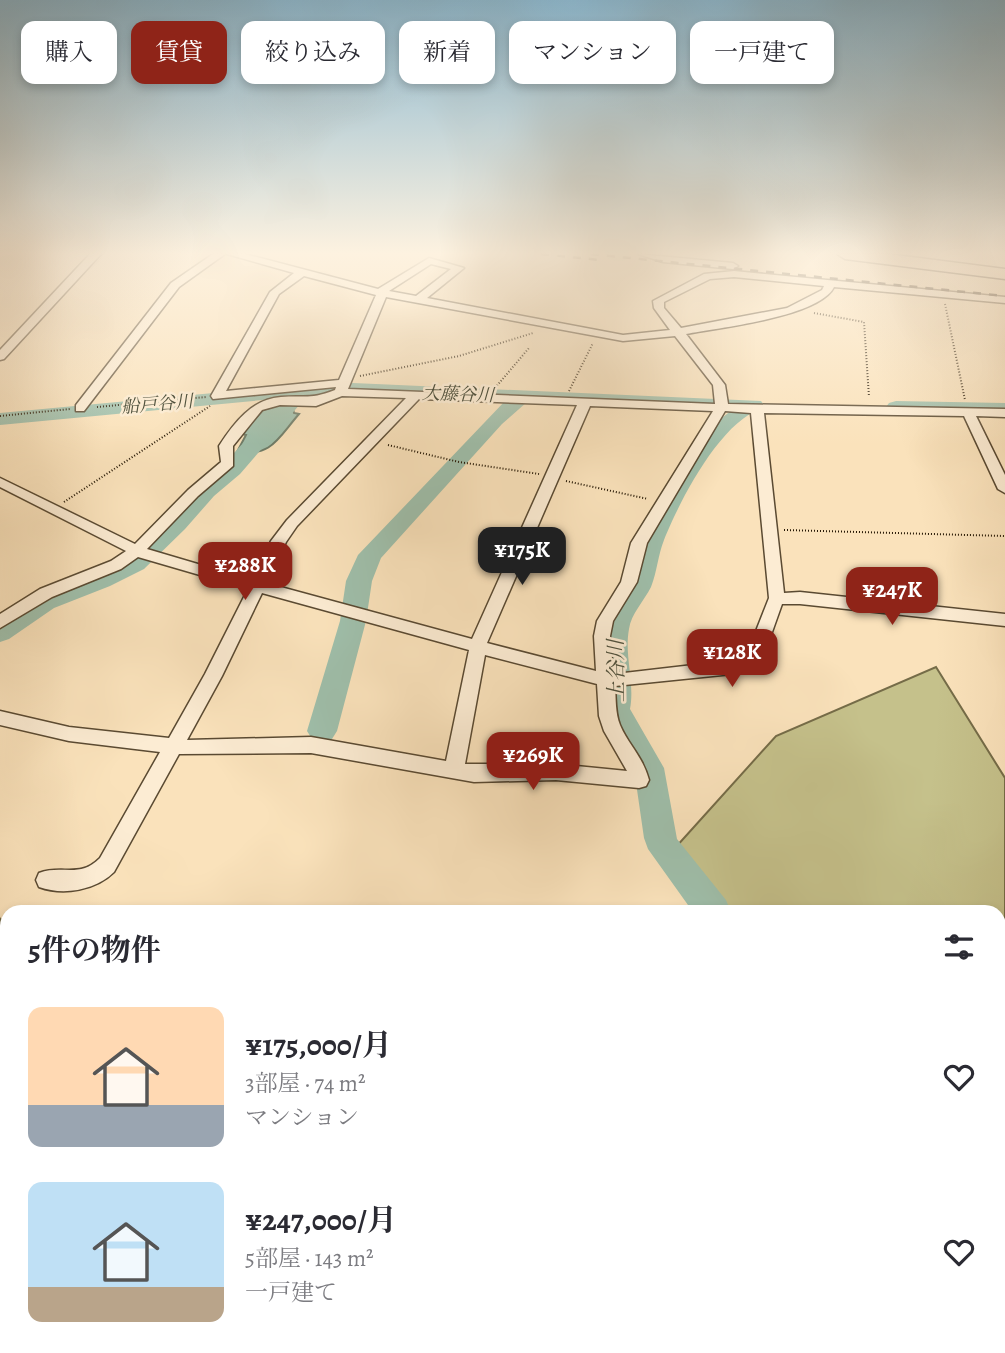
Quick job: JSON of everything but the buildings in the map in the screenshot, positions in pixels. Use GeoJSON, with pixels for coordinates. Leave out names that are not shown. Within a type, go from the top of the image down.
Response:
{"type":"FeatureCollection","features":[{"type":"Feature","properties":{"kind":"street"},"geometry":{"type":"LineString","coordinates":[[0,356],[37,317]]}},
{"type":"Feature","properties":{"kind":"street"},"geometry":{"type":"LineString","coordinates":[[80,408],[150,317]]}},
{"type":"Feature","properties":{"kind":"street"},"geometry":{"type":"LineString","coordinates":[[215,399],[261,317]]}},
{"type":"Feature","properties":{"kind":"street"},"geometry":{"type":"LineString","coordinates":[[0,622],[46,593],[142,554],[193,493],[228,463],[226,446],[258,407],[290,402],[316,402],[342,388],[371,317]]}},
{"type":"Feature","properties":{"kind":"street"},"geometry":{"type":"LineString","coordinates":[[515,317],[597,334],[635,338],[753,317]]}},
{"type":"Feature","properties":{"kind":"street"},"geometry":{"type":"LineString","coordinates":[[0,482],[142,554],[478,646],[615,680],[746,667],[752,663],[772,605],[777,599],[769,530],[735,407],[667,317]]}},
{"type":"Feature","properties":{"kind":"street"},"geometry":{"type":"LineString","coordinates":[[215,399],[342,388],[585,402],[735,407],[967,409],[1005,413]]}},
{"type":"Feature","properties":{"kind":"street"},"geometry":{"type":"LineString","coordinates":[[47,880],[97,877],[107,865],[175,746],[279,541],[292,523],[416,394]]}},
{"type":"Feature","properties":{"kind":"street"},"geometry":{"type":"LineString","coordinates":[[454,771],[478,646],[498,595],[585,402]]}},
{"type":"Feature","properties":{"kind":"street"},"geometry":{"type":"LineString","coordinates":[[0,718],[69,734],[175,746],[311,745],[474,774],[556,772],[639,780],[635,763],[613,731],[608,716],[615,680],[602,636],[605,621],[629,582],[639,543],[662,502],[735,407]]}},
{"type":"Feature","properties":{"kind":"street"},"geometry":{"type":"LineString","coordinates":[[967,409],[1005,489]]}},
{"type":"Feature","properties":{"kind":"street"},"geometry":{"type":"LineString","coordinates":[[777,599],[800,598],[1005,620]]}},
{"type":"Feature","properties":{"kind":"path"},"geometry":{"type":"LineString","coordinates":[[837,317],[864,322],[870,404]]}},
{"type":"Feature","properties":{"kind":"path"},"geometry":{"type":"LineString","coordinates":[[948,317],[967,409]]}},
{"type":"Feature","properties":{"kind":"path"},"geometry":{"type":"LineString","coordinates":[[342,388],[374,373],[459,356],[528,336],[542,322]]}},
{"type":"Feature","properties":{"kind":"path"},"geometry":{"type":"LineString","coordinates":[[567,396],[597,334]]}},
{"type":"Feature","properties":{"kind":"path"},"geometry":{"type":"LineString","coordinates":[[492,392],[529,348]]}},
{"type":"Feature","properties":{"kind":"path"},"geometry":{"type":"LineString","coordinates":[[0,416],[215,399]]}},
{"type":"Feature","properties":{"kind":"path"},"geometry":{"type":"LineString","coordinates":[[53,509],[203,413],[215,399]]}},
{"type":"Feature","properties":{"kind":"path"},"geometry":{"type":"LineString","coordinates":[[371,441],[459,462]]}},
{"type":"Feature","properties":{"kind":"path"},"geometry":{"type":"LineString","coordinates":[[769,530],[1005,536]]}},
{"type":"Feature","properties":{"kind":"shaded area"},"geometry":{"type":"Polygon","coordinates":[[[275,406],[293,409],[294,413],[299,414],[266,449],[249,453],[237,452],[246,435],[242,434],[263,410],[275,406]]]}},
{"type":"Feature","properties":{"kind":"shaded area"},"geometry":{"type":"Polygon","coordinates":[[[936,667],[1005,778],[1005,905],[690,905],[666,858],[776,736],[936,667]]]}},
{"type":"Feature","properties":{"kind":"waterway","name":"大藤谷川"},"geometry":{"type":"LineString","coordinates":[[0,632],[45,602],[135,563],[177,524],[206,491],[232,469],[294,399],[314,390],[331,388],[754,405]]}},
{"type":"Feature","properties":{"kind":"waterway","name":"船戸谷川"},"geometry":{"type":"LineString","coordinates":[[0,419],[311,390]]}},
{"type":"Feature","properties":{"kind":"waterway","name":"上谷川"},"geometry":{"type":"LineString","coordinates":[[322,731],[353,621],[359,581],[370,555],[495,420],[522,396]]}},
{"type":"Feature","properties":{"kind":"waterway","name":"上谷川"},"geometry":{"type":"LineString","coordinates":[[709,905],[665,849],[660,838],[649,768],[615,710],[619,690],[614,639],[616,625],[639,585],[651,543],[671,499],[716,432],[751,405]]}},
{"type":"Feature","properties":{"kind":"waterway","name":"大藤谷川"},"geometry":{"type":"LineString","coordinates":[[896,407],[1005,409]]}}]}
